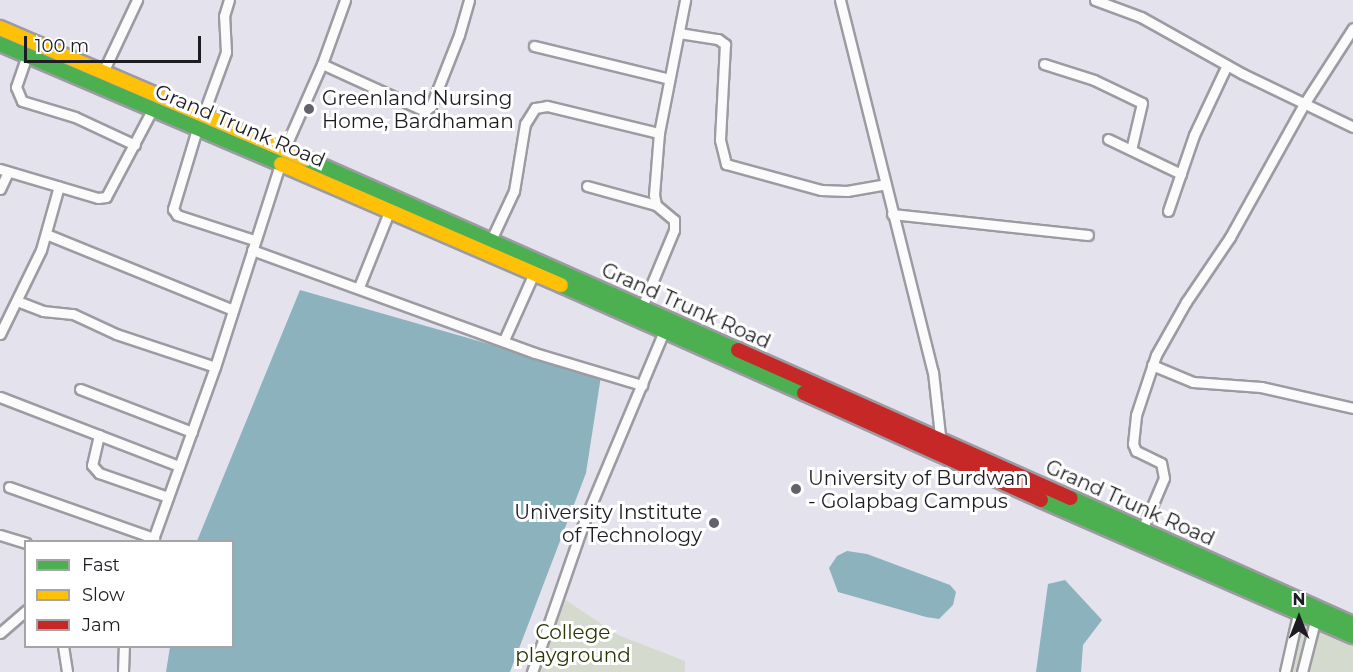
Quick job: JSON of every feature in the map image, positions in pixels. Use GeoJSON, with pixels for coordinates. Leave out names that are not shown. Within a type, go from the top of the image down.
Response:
{"type":"FeatureCollection","features":[{"type":"Feature","properties":{"kind":"main road","name":"Grand Trunk Road"},"geometry":{"type":"LineString","coordinates":[[0,28],[491,240],[1143,530],[1299,608]]}},
{"type":"Feature","properties":{"kind":"main road","name":"Grand Trunk Road"},"geometry":{"type":"LineString","coordinates":[[0,44],[665,329],[938,455],[1299,608],[1353,624]]}},
{"type":"Feature","properties":{"kind":"main road"},"geometry":{"type":"LineString","coordinates":[[233,145],[240,131]]}},
{"type":"Feature","properties":{"kind":"main road","name":"Grand Trunk Road"},"geometry":{"type":"LineString","coordinates":[[1317,614],[1353,636]]}},
{"type":"Feature","properties":{"kind":"street"},"geometry":{"type":"LineString","coordinates":[[103,72],[136,0]]}},
{"type":"Feature","properties":{"kind":"street"},"geometry":{"type":"LineString","coordinates":[[203,115],[226,52],[224,16],[229,0]]}},
{"type":"Feature","properties":{"kind":"street"},"geometry":{"type":"LineString","coordinates":[[284,150],[322,64],[344,2],[333,0]]}},
{"type":"Feature","properties":{"kind":"street"},"geometry":{"type":"LineString","coordinates":[[322,64],[425,111],[431,106],[459,35],[469,0]]}},
{"type":"Feature","properties":{"kind":"street"},"geometry":{"type":"LineString","coordinates":[[656,205],[659,133],[685,0]]}},
{"type":"Feature","properties":{"kind":"street"},"geometry":{"type":"LineString","coordinates":[[840,0],[933,372],[942,441],[938,455]]}},
{"type":"Feature","properties":{"kind":"street"},"geometry":{"type":"LineString","coordinates":[[1095,0],[1141,16],[1227,65],[1353,127]]}},
{"type":"Feature","properties":{"kind":"street"},"geometry":{"type":"LineString","coordinates":[[1143,530],[1164,478],[1161,464],[1136,452],[1133,444],[1137,415],[1152,365],[1186,302],[1252,201],[1304,104],[1353,28]]}},
{"type":"Feature","properties":{"kind":"street"},"geometry":{"type":"LineString","coordinates":[[679,33],[718,39],[725,45],[720,140],[726,164],[821,190],[847,191],[885,184]]}},
{"type":"Feature","properties":{"kind":"street"},"geometry":{"type":"LineString","coordinates":[[534,46],[669,79]]}},
{"type":"Feature","properties":{"kind":"street"},"geometry":{"type":"LineString","coordinates":[[27,55],[16,87],[22,101],[75,117],[135,145]]}},
{"type":"Feature","properties":{"kind":"street"},"geometry":{"type":"LineString","coordinates":[[1044,64],[1094,80],[1142,103],[1131,150]]}},
{"type":"Feature","properties":{"kind":"street"},"geometry":{"type":"LineString","coordinates":[[1168,211],[1181,174],[1227,65]]}},
{"type":"Feature","properties":{"kind":"street"},"geometry":{"type":"LineString","coordinates":[[491,240],[514,191],[525,124],[535,108],[547,106],[659,133]]}},
{"type":"Feature","properties":{"kind":"street"},"geometry":{"type":"LineString","coordinates":[[0,189],[4,170],[98,198],[106,197],[152,110]]}},
{"type":"Feature","properties":{"kind":"street"},"geometry":{"type":"LineString","coordinates":[[197,129],[173,209],[177,215],[254,240]]}},
{"type":"Feature","properties":{"kind":"street"},"geometry":{"type":"LineString","coordinates":[[1108,139],[1181,174]]}},
{"type":"Feature","properties":{"kind":"street"},"geometry":{"type":"LineString","coordinates":[[9,487],[153,540],[215,367],[280,165]]}},
{"type":"Feature","properties":{"kind":"street"},"geometry":{"type":"LineString","coordinates":[[0,334],[46,234],[59,186]]}},
{"type":"Feature","properties":{"kind":"street"},"geometry":{"type":"LineString","coordinates":[[587,186],[656,205],[674,220],[675,230],[642,307]]}},
{"type":"Feature","properties":{"kind":"street"},"geometry":{"type":"LineString","coordinates":[[359,287],[389,212]]}},
{"type":"Feature","properties":{"kind":"street"},"geometry":{"type":"LineString","coordinates":[[892,214],[1088,236]]}},
{"type":"Feature","properties":{"kind":"street"},"geometry":{"type":"LineString","coordinates":[[46,234],[233,310]]}},
{"type":"Feature","properties":{"kind":"street"},"geometry":{"type":"LineString","coordinates":[[252,250],[504,340],[642,385]]}},
{"type":"Feature","properties":{"kind":"street"},"geometry":{"type":"LineString","coordinates":[[504,340],[534,273]]}},
{"type":"Feature","properties":{"kind":"street"},"geometry":{"type":"LineString","coordinates":[[16,301],[44,311],[73,314],[116,334],[215,367]]}},
{"type":"Feature","properties":{"kind":"street"},"geometry":{"type":"LineString","coordinates":[[532,672],[585,519],[665,329]]}},
{"type":"Feature","properties":{"kind":"street"},"geometry":{"type":"LineString","coordinates":[[1152,365],[1193,382],[1261,387],[1353,408]]}},
{"type":"Feature","properties":{"kind":"street"},"geometry":{"type":"LineString","coordinates":[[80,389],[192,432]]}},
{"type":"Feature","properties":{"kind":"street"},"geometry":{"type":"LineString","coordinates":[[0,397],[179,466]]}},
{"type":"Feature","properties":{"kind":"street"},"geometry":{"type":"LineString","coordinates":[[99,435],[92,465],[99,473],[168,496]]}},
{"type":"Feature","properties":{"kind":"street"},"geometry":{"type":"LineString","coordinates":[[0,535],[24,542]]}},
{"type":"Feature","properties":{"kind":"street"},"geometry":{"type":"LineString","coordinates":[[1285,672],[1299,608]]}},
{"type":"Feature","properties":{"kind":"street"},"geometry":{"type":"LineString","coordinates":[[0,633],[24,612]]}},
{"type":"Feature","properties":{"kind":"street"},"geometry":{"type":"LineString","coordinates":[[1302,672],[1317,614]]}},
{"type":"Feature","properties":{"kind":"street"},"geometry":{"type":"LineString","coordinates":[[63,648],[67,672]]}},
{"type":"Feature","properties":{"kind":"street"},"geometry":{"type":"LineString","coordinates":[[123,672],[124,648]]}},
{"type":"Feature","properties":{"kind":"green space","name":"College playground"},"geometry":{"type":"Polygon","coordinates":[[[564,599],[618,635],[685,661],[685,672],[532,672],[545,633],[564,599]]]}},
{"type":"Feature","properties":{"kind":"green space"},"geometry":{"type":"Polygon","coordinates":[[[1305,619],[1353,640],[1353,672],[1287,672],[1294,626],[1302,629],[1305,619]]]}},
{"type":"Feature","properties":{"kind":"water"},"geometry":{"type":"Polygon","coordinates":[[[300,290],[601,376],[586,473],[510,672],[166,672],[170,648],[234,648],[234,540],[197,540],[300,290]]]}},
{"type":"Feature","properties":{"kind":"water"},"geometry":{"type":"Polygon","coordinates":[[[847,551],[867,554],[950,585],[956,592],[953,605],[939,619],[838,592],[829,568],[837,556],[847,551]]]}},
{"type":"Feature","properties":{"kind":"water"},"geometry":{"type":"Polygon","coordinates":[[[1065,580],[1102,620],[1083,645],[1081,672],[1036,672],[1048,584],[1065,580]]]}},
{"type":"Feature","properties":{"kind":"traffic: fast"},"geometry":{"type":"LineString","coordinates":[[0,44],[281,164]]}},
{"type":"Feature","properties":{"kind":"traffic: fast"},"geometry":{"type":"LineString","coordinates":[[306,159],[738,350]]}},
{"type":"Feature","properties":{"kind":"traffic: fast"},"geometry":{"type":"LineString","coordinates":[[561,285],[804,393]]}},
{"type":"Feature","properties":{"kind":"traffic: fast"},"geometry":{"type":"LineString","coordinates":[[1071,498],[1353,624]]}},
{"type":"Feature","properties":{"kind":"traffic: fast"},"geometry":{"type":"LineString","coordinates":[[1041,500],[1353,636]]}},
{"type":"Feature","properties":{"kind":"traffic: slow"},"geometry":{"type":"LineString","coordinates":[[0,28],[306,159]]}},
{"type":"Feature","properties":{"kind":"traffic: slow"},"geometry":{"type":"LineString","coordinates":[[281,164],[561,285]]}},
{"type":"Feature","properties":{"kind":"traffic: jam"},"geometry":{"type":"LineString","coordinates":[[738,350],[1071,498]]}},
{"type":"Feature","properties":{"kind":"traffic: jam"},"geometry":{"type":"LineString","coordinates":[[804,393],[1041,500]]}},
{"type":"Feature","properties":{"kind":"place","name":"Greenland Nursing Home, Bardhaman"},"geometry":{"type":"Point","coordinates":[309,109]}},
{"type":"Feature","properties":{"kind":"place","name":"University of Burdwan - Golapbag Campus"},"geometry":{"type":"Point","coordinates":[796,489]}},
{"type":"Feature","properties":{"kind":"place","name":"University Institute of Technology"},"geometry":{"type":"Point","coordinates":[714,523]}}]}
